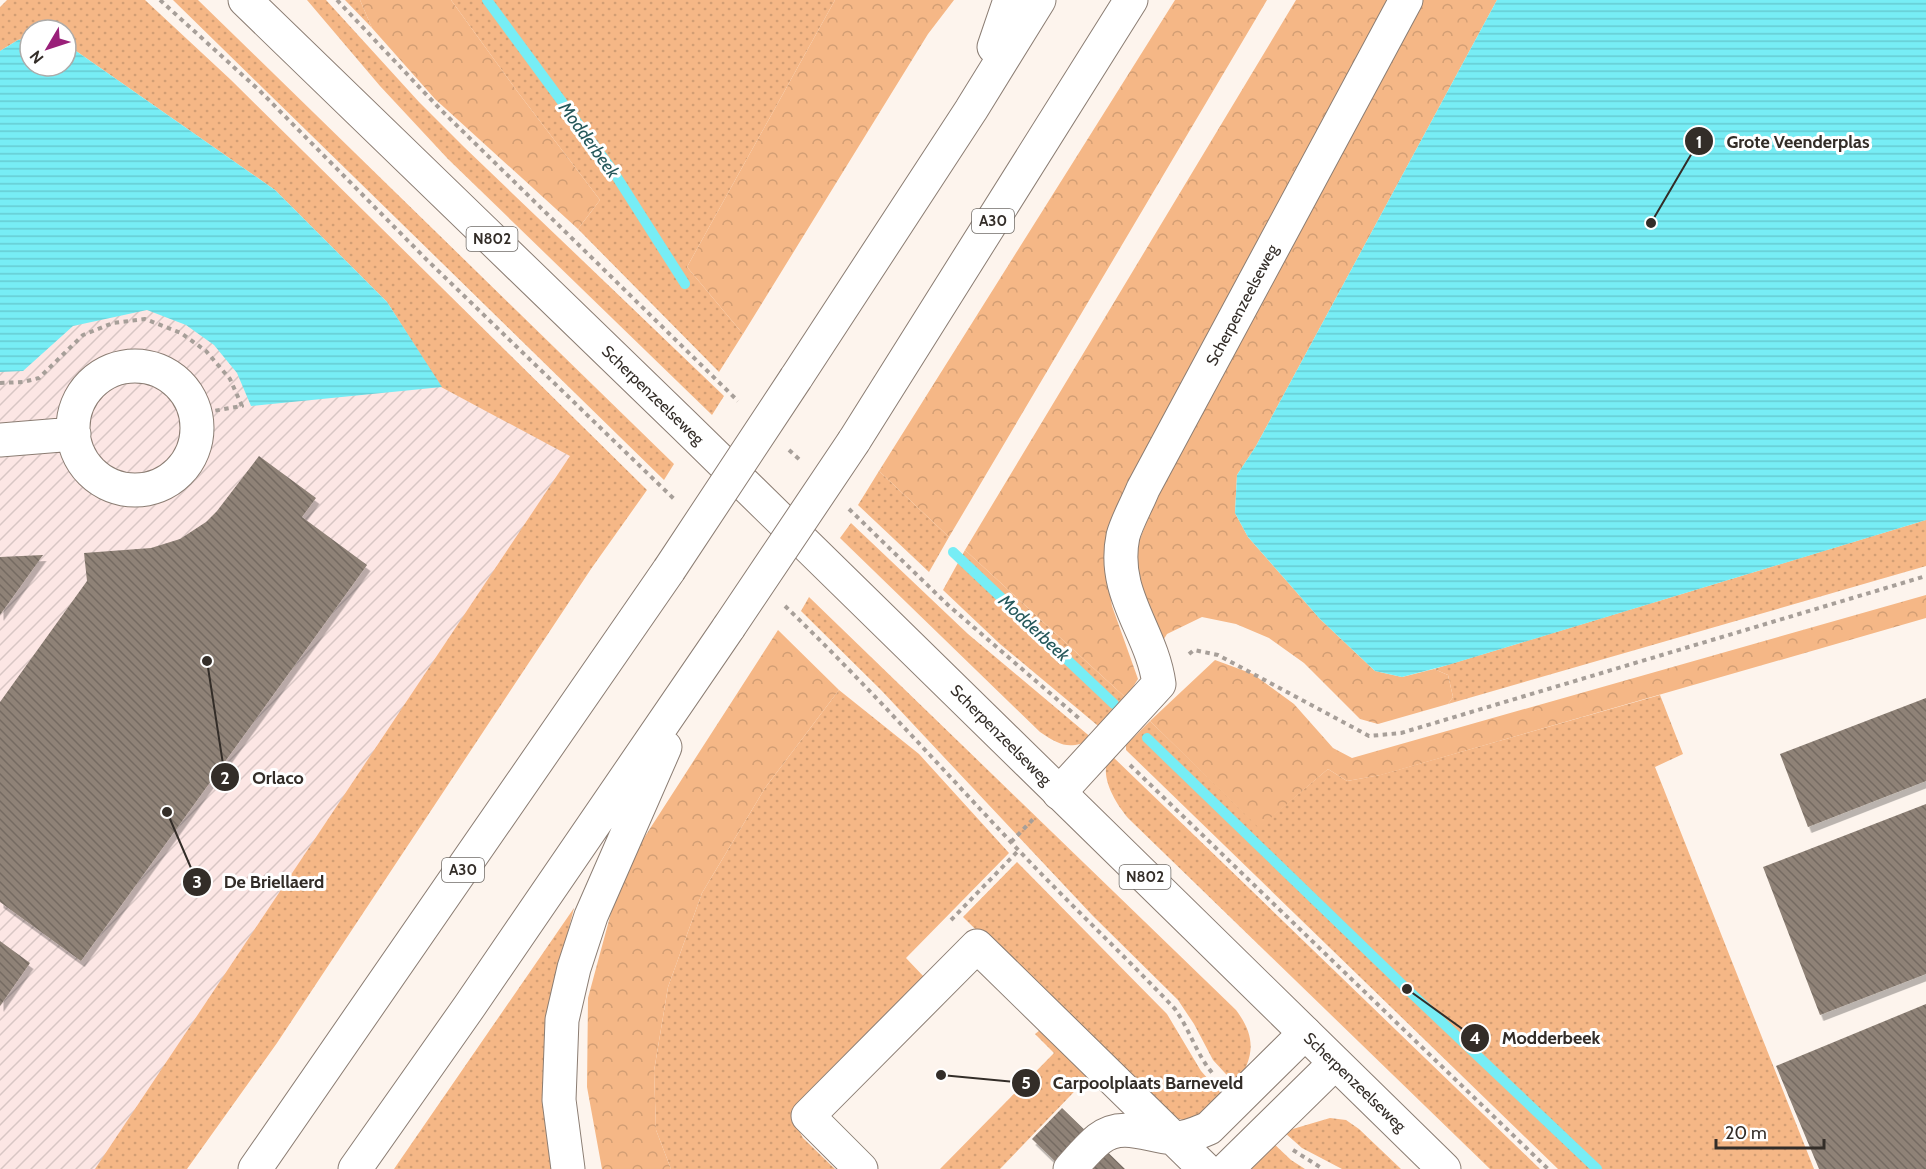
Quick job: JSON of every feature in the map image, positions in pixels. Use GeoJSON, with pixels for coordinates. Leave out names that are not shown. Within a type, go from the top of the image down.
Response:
{"type":"FeatureCollection","features":[{"type":"Feature","properties":{"kind":"main road","name":"Scherpenzeelseweg"},"geometry":{"type":"LineString","coordinates":[[245,0],[684,425],[1444,1169]]}},
{"type":"Feature","properties":{"kind":"main road","name":"A30"},"geometry":{"type":"LineString","coordinates":[[970,111],[1010,0]]}},
{"type":"Feature","properties":{"kind":"main road","name":"A30"},"geometry":{"type":"LineString","coordinates":[[255,1169],[669,570],[970,111],[1039,0]]}},
{"type":"Feature","properties":{"kind":"main road","name":"A30"},"geometry":{"type":"LineString","coordinates":[[355,1169],[697,675],[854,441],[1131,0]]}},
{"type":"Feature","properties":{"kind":"main road","name":"Scherpenzeelseweg"},"geometry":{"type":"LineString","coordinates":[[1059,793],[1159,684],[1150,648],[1134,615],[1121,575],[1123,535],[1143,489],[1406,0]]}},
{"type":"Feature","properties":{"kind":"main road"},"geometry":{"type":"LineString","coordinates":[[136,366],[156,369],[174,380],[188,395],[196,414],[197,434],[192,454],[181,471],[165,483],[146,489],[126,489],[106,483],[91,470],[79,454],[74,434],[75,414],[83,395],[97,379],[115,369],[136,366]]}},
{"type":"Feature","properties":{"kind":"main road"},"geometry":{"type":"LineString","coordinates":[[0,440],[74,434]]}},
{"type":"Feature","properties":{"kind":"main road","name":"A30"},"geometry":{"type":"LineString","coordinates":[[568,1169],[559,1100],[562,1020],[573,968],[591,916],[697,675]]}},
{"type":"Feature","properties":{"kind":"main road"},"geometry":{"type":"LineString","coordinates":[[861,1169],[808,1116],[977,946],[1205,1169]]}},
{"type":"Feature","properties":{"kind":"main road"},"geometry":{"type":"LineString","coordinates":[[1070,1169],[1100,1138],[1112,1132],[1140,1131],[1173,1138],[1191,1136],[1209,1128],[1305,1033]]}},
{"type":"Feature","properties":{"kind":"main road"},"geometry":{"type":"LineString","coordinates":[[1227,1169],[1335,1063]]}},
{"type":"Feature","properties":{"kind":"path"},"geometry":{"type":"LineString","coordinates":[[160,0],[260,91],[427,260],[679,505]]}},
{"type":"Feature","properties":{"kind":"path"},"geometry":{"type":"LineString","coordinates":[[337,0],[439,108],[747,409]]}},
{"type":"Feature","properties":{"kind":"path"},"geometry":{"type":"LineString","coordinates":[[0,383],[23,382],[39,378],[83,335],[112,323],[146,319],[181,333],[206,351],[230,380],[242,406],[196,414]]}},
{"type":"Feature","properties":{"kind":"path"},"geometry":{"type":"LineString","coordinates":[[781,442],[807,467]]}},
{"type":"Feature","properties":{"kind":"path"},"geometry":{"type":"LineString","coordinates":[[841,501],[948,605],[1107,742],[1548,1169]]}},
{"type":"Feature","properties":{"kind":"path"},"geometry":{"type":"LineString","coordinates":[[1159,684],[1194,650],[1218,655],[1369,736],[1401,733],[1926,576]]}},
{"type":"Feature","properties":{"kind":"path"},"geometry":{"type":"LineString","coordinates":[[781,602],[906,728],[1019,850],[1175,1009],[1209,1068],[1239,1100]]}},
{"type":"Feature","properties":{"kind":"path"},"geometry":{"type":"LineString","coordinates":[[944,927],[1019,850]]}},
{"type":"Feature","properties":{"kind":"path"},"geometry":{"type":"LineString","coordinates":[[1268,1128],[1302,1157],[1323,1169]]}},
{"type":"Feature","properties":{"kind":"shaded area"},"geometry":{"type":"Polygon","coordinates":[[[144,305],[441,387],[572,456],[98,1169],[0,1169],[0,329],[144,305]]]}},
{"type":"Feature","properties":{"kind":"green space"},"geometry":{"type":"Polygon","coordinates":[[[7,0],[145,0],[231,80],[647,490],[591,569],[277,1043],[187,1169],[95,1169],[570,456],[441,387],[387,302],[275,190],[78,52],[78,18],[18,18],[18,40],[0,51],[0,7],[7,0]]]}},
{"type":"Feature","properties":{"kind":"green space"},"geometry":{"type":"Polygon","coordinates":[[[173,0],[198,0],[674,464],[664,480],[173,0]]]}},
{"type":"Feature","properties":{"kind":"green space"},"geometry":{"type":"Polygon","coordinates":[[[307,0],[326,0],[419,102],[464,147],[724,396],[712,415],[448,159],[380,86],[307,0]]]}},
{"type":"Feature","properties":{"kind":"green space"},"geometry":{"type":"Polygon","coordinates":[[[345,0],[360,0],[372,28],[345,0]]]}},
{"type":"Feature","properties":{"kind":"green space"},"geometry":{"type":"Polygon","coordinates":[[[360,0],[451,0],[600,200],[578,229],[435,99],[372,28],[360,0]]]}},
{"type":"Feature","properties":{"kind":"green space"},"geometry":{"type":"Polygon","coordinates":[[[451,0],[835,0],[687,267],[743,334],[719,372],[578,229],[600,200],[451,0]]]}},
{"type":"Feature","properties":{"kind":"green space"},"geometry":{"type":"Polygon","coordinates":[[[835,0],[954,0],[928,34],[743,334],[687,267],[835,0]]]}},
{"type":"Feature","properties":{"kind":"green space"},"geometry":{"type":"Polygon","coordinates":[[[1175,0],[1267,0],[949,537],[879,471],[1175,0]]]}},
{"type":"Feature","properties":{"kind":"green space"},"geometry":{"type":"Polygon","coordinates":[[[1296,0],[1393,0],[1105,562],[1112,606],[1138,679],[1126,698],[965,550],[1296,0]]]}},
{"type":"Feature","properties":{"kind":"green space"},"geometry":{"type":"Polygon","coordinates":[[[1421,0],[1497,0],[1256,446],[1237,475],[1235,513],[1248,537],[1320,619],[1375,671],[1402,677],[1434,669],[1448,675],[1453,697],[1448,704],[1378,724],[1360,719],[1304,663],[1269,638],[1236,624],[1202,617],[1167,634],[1162,642],[1147,609],[1135,552],[1158,492],[1421,0]]]}},
{"type":"Feature","properties":{"kind":"green space"},"geometry":{"type":"Polygon","coordinates":[[[879,471],[949,537],[929,572],[858,505],[879,471]]]}},
{"type":"Feature","properties":{"kind":"green space"},"geometry":{"type":"Polygon","coordinates":[[[1926,520],[1926,566],[1448,704],[1453,697],[1448,675],[1434,669],[1926,520]]]}},
{"type":"Feature","properties":{"kind":"green space"},"geometry":{"type":"Polygon","coordinates":[[[851,523],[968,634],[1093,739],[1078,745],[1065,745],[1040,732],[840,538],[851,523]]]}},
{"type":"Feature","properties":{"kind":"green space"},"geometry":{"type":"Polygon","coordinates":[[[965,550],[1126,698],[1103,730],[1000,644],[943,590],[965,550]]]}},
{"type":"Feature","properties":{"kind":"green space"},"geometry":{"type":"Polygon","coordinates":[[[1926,595],[1926,618],[1381,775],[1347,781],[1328,769],[1259,828],[1150,721],[1215,660],[1253,674],[1294,704],[1333,748],[1352,758],[1926,595]]]}},
{"type":"Feature","properties":{"kind":"green space"},"geometry":{"type":"Polygon","coordinates":[[[809,597],[1236,1010],[1247,1030],[1251,1048],[1247,1065],[1236,1085],[1213,1060],[1178,1000],[1093,916],[881,690],[801,611],[809,597]]]}},
{"type":"Feature","properties":{"kind":"green space"},"geometry":{"type":"Polygon","coordinates":[[[778,630],[839,690],[765,788],[702,893],[668,987],[654,1071],[656,1130],[671,1169],[602,1169],[587,1087],[588,998],[622,872],[778,630]]]}},
{"type":"Feature","properties":{"kind":"green space"},"geometry":{"type":"Polygon","coordinates":[[[839,690],[919,754],[1009,853],[906,958],[925,978],[797,1127],[803,1138],[835,1169],[671,1169],[656,1130],[654,1071],[668,987],[702,893],[765,788],[839,690]]]}},
{"type":"Feature","properties":{"kind":"green space"},"geometry":{"type":"Polygon","coordinates":[[[1660,695],[1683,754],[1655,767],[1814,1169],[1558,1169],[1126,750],[1126,745],[1150,721],[1259,827],[1328,769],[1347,781],[1380,775],[1660,695]]]}},
{"type":"Feature","properties":{"kind":"green space"},"geometry":{"type":"Polygon","coordinates":[[[1111,755],[1540,1169],[1490,1169],[1130,820],[1114,798],[1107,780],[1107,762],[1111,755]]]}},
{"type":"Feature","properties":{"kind":"green space"},"geometry":{"type":"Polygon","coordinates":[[[1017,862],[1167,1014],[1201,1071],[1225,1098],[1215,1108],[1187,1121],[1164,1115],[963,917],[1017,862]]]}},
{"type":"Feature","properties":{"kind":"green space"},"geometry":{"type":"Polygon","coordinates":[[[574,908],[550,1003],[565,1169],[394,1169],[574,908]]]}},
{"type":"Feature","properties":{"kind":"green space"},"geometry":{"type":"Polygon","coordinates":[[[1040,1030],[1094,1071],[1000,1169],[940,1169],[1054,1053],[1035,1034],[1040,1030]]]}},
{"type":"Feature","properties":{"kind":"green space"},"geometry":{"type":"Polygon","coordinates":[[[1330,1118],[1346,1120],[1359,1129],[1401,1169],[1342,1169],[1302,1148],[1285,1133],[1330,1118]]]}},
{"type":"Feature","properties":{"kind":"green space"},"geometry":{"type":"Polygon","coordinates":[[[1272,1142],[1291,1160],[1305,1169],[1245,1169],[1272,1142]]]}},
{"type":"Feature","properties":{"kind":"water"},"geometry":{"type":"Polygon","coordinates":[[[1497,0],[1926,0],[1926,520],[1402,677],[1375,671],[1320,619],[1248,537],[1235,513],[1237,475],[1256,446],[1497,0]]]}},
{"type":"Feature","properties":{"kind":"water"},"geometry":{"type":"Polygon","coordinates":[[[18,40],[18,78],[78,78],[78,52],[275,190],[387,302],[442,387],[251,406],[237,373],[214,345],[186,325],[147,310],[73,326],[23,371],[0,372],[0,51],[18,40]]]}},
{"type":"Feature","properties":{"kind":"building"},"geometry":{"type":"Polygon","coordinates":[[[259,456],[316,498],[302,517],[367,565],[81,961],[0,902],[0,702],[87,581],[84,553],[151,548],[180,539],[206,522],[217,511],[259,456]]]}},
{"type":"Feature","properties":{"kind":"building"},"geometry":{"type":"Polygon","coordinates":[[[43,555],[0,615],[0,557],[43,555]]]}},
{"type":"Feature","properties":{"kind":"building"},"geometry":{"type":"Polygon","coordinates":[[[1926,698],[1926,781],[1808,827],[1780,754],[1926,698]]]}},
{"type":"Feature","properties":{"kind":"building"},"geometry":{"type":"Polygon","coordinates":[[[1926,804],[1926,974],[1820,1015],[1763,867],[1926,804]]]}},
{"type":"Feature","properties":{"kind":"building"},"geometry":{"type":"Polygon","coordinates":[[[0,941],[30,963],[0,1006],[0,941]]]}},
{"type":"Feature","properties":{"kind":"building"},"geometry":{"type":"Polygon","coordinates":[[[1926,1004],[1926,1169],[1819,1169],[1776,1066],[1926,1004]]]}},
{"type":"Feature","properties":{"kind":"building"},"geometry":{"type":"Polygon","coordinates":[[[1062,1108],[1125,1169],[1063,1169],[1032,1139],[1062,1108]]]}},
{"type":"Feature","properties":{"kind":"waterway","name":"Modderbeek"},"geometry":{"type":"LineString","coordinates":[[487,0],[613,171],[685,284]]}},
{"type":"Feature","properties":{"kind":"waterway","name":"Modderbeek"},"geometry":{"type":"LineString","coordinates":[[953,552],[1114,704]]}},
{"type":"Feature","properties":{"kind":"waterway","name":"Modderbeek"},"geometry":{"type":"LineString","coordinates":[[1147,738],[1597,1169]]}},
{"type":"Feature","properties":{"kind":"place","name":"Grote Veenderplas"},"geometry":{"type":"Point","coordinates":[1651,223]}},
{"type":"Feature","properties":{"kind":"place","name":"Orlaco"},"geometry":{"type":"Point","coordinates":[207,661]}},
{"type":"Feature","properties":{"kind":"place","name":"De Briellaerd"},"geometry":{"type":"Point","coordinates":[167,812]}},
{"type":"Feature","properties":{"kind":"place","name":"Modderbeek"},"geometry":{"type":"Point","coordinates":[1407,989]}},
{"type":"Feature","properties":{"kind":"place","name":"Carpoolplaats Barneveld"},"geometry":{"type":"Point","coordinates":[941,1075]}}]}
